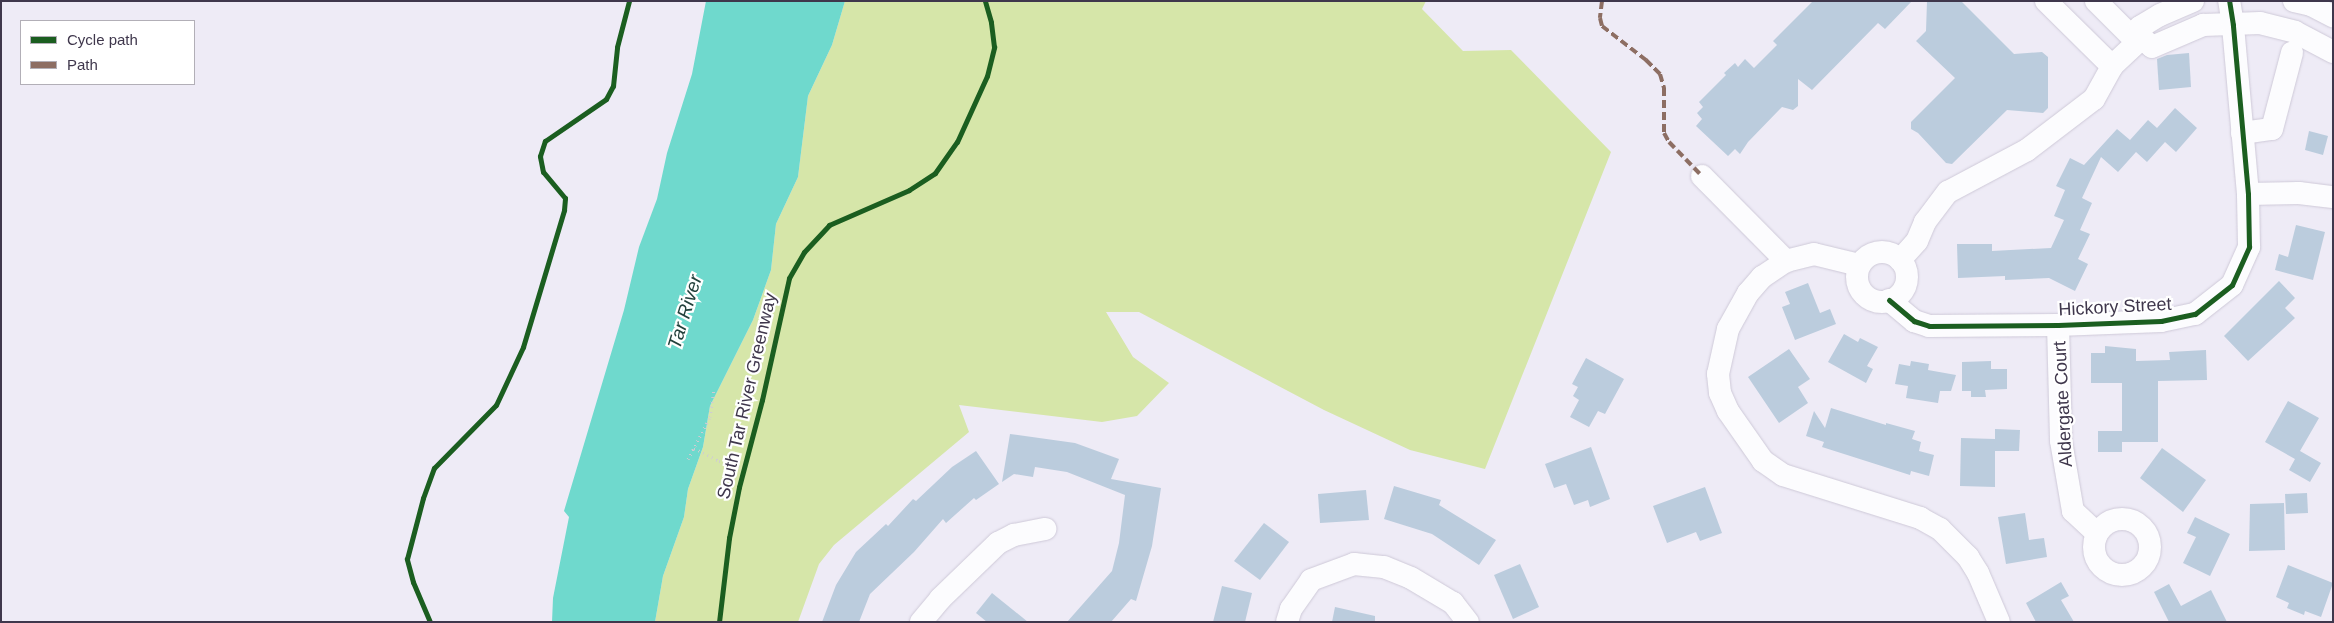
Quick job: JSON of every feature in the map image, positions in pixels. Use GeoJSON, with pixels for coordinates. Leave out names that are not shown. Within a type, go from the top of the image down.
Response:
{"type":"FeatureCollection","features":[{"type":"Feature","properties":{"kind":"street"},"geometry":{"type":"LineString","coordinates":[[2046,1],[2112,66]]}},
{"type":"Feature","properties":{"kind":"street"},"geometry":{"type":"LineString","coordinates":[[2096,1],[2139,40],[2152,47],[2179,33],[2203,24],[2233,25],[2260,23],[2295,32],[2333,52]]}},
{"type":"Feature","properties":{"kind":"street"},"geometry":{"type":"LineString","coordinates":[[1900,260],[1918,241],[1926,222],[1948,192],[2027,150],[2094,99],[2112,66],[2139,40],[2140,28],[2160,15],[2193,1]]}},
{"type":"Feature","properties":{"kind":"street","name":"Hickory Street"},"geometry":{"type":"LineString","coordinates":[[1889,300],[1914,321],[1929,326],[2058,325],[2160,321],[2195,314],[2232,285],[2249,247],[2248,194],[2233,25],[2229,1]]}},
{"type":"Feature","properties":{"kind":"street"},"geometry":{"type":"LineString","coordinates":[[2294,1],[2311,5],[2333,16]]}},
{"type":"Feature","properties":{"kind":"street"},"geometry":{"type":"LineString","coordinates":[[2242,133],[2272,129],[2292,53]]}},
{"type":"Feature","properties":{"kind":"street"},"geometry":{"type":"LineString","coordinates":[[1702,176],[1786,261]]}},
{"type":"Feature","properties":{"kind":"street"},"geometry":{"type":"LineString","coordinates":[[2248,194],[2299,193],[2333,197]]}},
{"type":"Feature","properties":{"kind":"street"},"geometry":{"type":"LineString","coordinates":[[1878,252],[1890,253],[1900,260],[1906,270],[1906,282],[1898,297],[1882,302],[1865,296],[1857,282],[1860,265],[1868,256],[1878,252]]}},
{"type":"Feature","properties":{"kind":"street"},"geometry":{"type":"LineString","coordinates":[[1860,265],[1814,254],[1786,261],[1762,277],[1748,293],[1728,329],[1718,374],[1720,393],[1728,411],[1763,461],[1783,475],[1920,518],[1940,528],[1968,557],[1978,572],[1998,622]]}},
{"type":"Feature","properties":{"kind":"street","name":"Aldergate Court"},"geometry":{"type":"LineString","coordinates":[[2058,325],[2061,441],[2073,511],[2096,533]]}},
{"type":"Feature","properties":{"kind":"street"},"geometry":{"type":"LineString","coordinates":[[921,622],[940,599],[998,542],[1014,535],[1045,529]]}},
{"type":"Feature","properties":{"kind":"street"},"geometry":{"type":"LineString","coordinates":[[1287,622],[1291,609],[1311,580],[1354,564],[1384,567],[1411,578],[1453,603],[1468,622]]}},
{"type":"Feature","properties":{"kind":"path"},"geometry":{"type":"LineString","coordinates":[[688,459],[710,417],[714,390]]}},
{"type":"Feature","properties":{"kind":"path"},"geometry":{"type":"LineString","coordinates":[[694,448],[708,456],[743,468]]}},
{"type":"Feature","properties":{"kind":"shaded area"},"geometry":{"type":"Polygon","coordinates":[[[845,1],[1426,1],[1422,9],[1463,51],[1511,50],[1611,152],[1485,469],[1410,450],[1324,410],[1139,312],[1106,312],[1133,357],[1169,383],[1137,416],[1102,422],[959,405],[969,432],[834,545],[819,564],[798,622],[655,622],[663,576],[684,517],[688,489],[703,447],[710,406],[753,320],[771,270],[776,224],[798,177],[808,96],[832,45],[845,1]]]}},
{"type":"Feature","properties":{"kind":"water","name":"Tar River"},"geometry":{"type":"Polygon","coordinates":[[[706,1],[845,1],[832,45],[808,96],[798,177],[776,224],[771,270],[753,320],[710,406],[703,447],[688,489],[684,517],[663,576],[655,622],[552,622],[553,598],[569,517],[564,511],[624,310],[639,247],[657,199],[667,153],[692,74],[706,1]]]}},
{"type":"Feature","properties":{"kind":"building"},"geometry":{"type":"Polygon","coordinates":[[[1813,1],[1912,1],[1885,29],[1878,23],[1812,90],[1798,79],[1798,106],[1793,110],[1782,107],[1748,142],[1740,154],[1735,149],[1728,156],[1696,126],[1702,119],[1697,113],[1703,107],[1699,102],[1726,75],[1724,73],[1735,63],[1738,67],[1745,59],[1754,68],[1777,45],[1773,41],[1813,1]]]}},
{"type":"Feature","properties":{"kind":"building"},"geometry":{"type":"Polygon","coordinates":[[[1927,1],[1961,1],[2014,54],[2042,52],[2048,57],[2048,108],[2043,113],[2007,110],[1952,164],[1946,163],[1918,133],[1911,129],[1911,122],[1955,78],[1916,41],[1926,31],[1927,1]]]}},
{"type":"Feature","properties":{"kind":"building"},"geometry":{"type":"Polygon","coordinates":[[[2189,53],[2191,87],[2159,90],[2157,59],[2167,55],[2189,53]]]}},
{"type":"Feature","properties":{"kind":"building"},"geometry":{"type":"Polygon","coordinates":[[[2175,108],[2197,128],[2176,152],[2165,142],[2147,162],[2136,152],[2118,172],[2101,157],[2082,198],[2092,203],[2080,230],[2090,234],[2078,259],[2088,264],[2075,291],[2049,278],[2005,280],[2005,276],[1958,278],[1957,244],[1992,244],[1992,251],[2051,248],[2064,220],[2054,216],[2065,190],[2056,186],[2070,158],[2084,165],[2117,129],[2130,140],[2148,120],[2157,128],[2175,108]]]}},
{"type":"Feature","properties":{"kind":"building"},"geometry":{"type":"Polygon","coordinates":[[[2309,131],[2328,136],[2323,155],[2305,150],[2309,131]]]}},
{"type":"Feature","properties":{"kind":"building"},"geometry":{"type":"Polygon","coordinates":[[[2296,225],[2325,232],[2313,280],[2275,270],[2279,254],[2288,257],[2296,225]]]}},
{"type":"Feature","properties":{"kind":"building"},"geometry":{"type":"Polygon","coordinates":[[[2279,281],[2295,298],[2285,308],[2295,318],[2248,361],[2224,336],[2279,281]]]}},
{"type":"Feature","properties":{"kind":"building"},"geometry":{"type":"Polygon","coordinates":[[[1808,283],[1820,313],[1830,309],[1836,324],[1795,340],[1782,307],[1790,304],[1785,292],[1808,283]]]}},
{"type":"Feature","properties":{"kind":"building"},"geometry":{"type":"Polygon","coordinates":[[[1844,334],[1858,342],[1860,338],[1878,347],[1867,366],[1873,369],[1866,383],[1828,362],[1844,334]]]}},
{"type":"Feature","properties":{"kind":"building"},"geometry":{"type":"Polygon","coordinates":[[[2105,346],[2136,349],[2136,361],[2170,360],[2169,352],[2206,350],[2207,380],[2158,381],[2158,442],[2122,442],[2122,452],[2098,452],[2098,431],[2122,431],[2122,383],[2091,383],[2091,353],[2105,353],[2105,346]]]}},
{"type":"Feature","properties":{"kind":"building"},"geometry":{"type":"Polygon","coordinates":[[[1789,349],[1810,379],[1798,387],[1808,403],[1779,423],[1748,377],[1789,349]]]}},
{"type":"Feature","properties":{"kind":"building"},"geometry":{"type":"Polygon","coordinates":[[[1586,358],[1624,379],[1605,414],[1598,411],[1589,427],[1570,417],[1579,400],[1573,396],[1578,387],[1572,384],[1586,358]]]}},
{"type":"Feature","properties":{"kind":"building"},"geometry":{"type":"Polygon","coordinates":[[[1911,361],[1929,364],[1928,370],[1956,375],[1951,391],[1940,391],[1938,403],[1906,398],[1908,386],[1895,384],[1899,364],[1910,366],[1911,361]]]}},
{"type":"Feature","properties":{"kind":"building"},"geometry":{"type":"Polygon","coordinates":[[[1991,361],[1991,369],[2007,369],[2007,389],[1985,390],[1986,397],[1971,397],[1971,391],[1962,391],[1962,362],[1991,361]]]}},
{"type":"Feature","properties":{"kind":"building"},"geometry":{"type":"Polygon","coordinates":[[[2288,401],[2319,418],[2300,451],[2321,463],[2310,482],[2289,470],[2295,459],[2265,442],[2288,401]]]}},
{"type":"Feature","properties":{"kind":"building"},"geometry":{"type":"Polygon","coordinates":[[[1831,408],[1886,425],[1886,423],[1915,431],[1912,439],[1921,442],[1919,451],[1934,455],[1929,476],[1911,471],[1910,475],[1822,447],[1824,442],[1806,436],[1814,411],[1825,428],[1831,408]]]}},
{"type":"Feature","properties":{"kind":"building"},"geometry":{"type":"Polygon","coordinates":[[[1995,429],[2020,430],[2019,451],[1995,451],[1995,429]]]}},
{"type":"Feature","properties":{"kind":"building"},"geometry":{"type":"Polygon","coordinates":[[[1010,434],[1075,443],[1119,459],[1111,479],[1161,488],[1152,546],[1136,601],[1131,599],[1111,622],[1067,622],[1112,571],[1119,543],[1125,495],[1067,472],[1035,467],[1033,477],[1014,474],[1002,482],[1010,434]]]}},
{"type":"Feature","properties":{"kind":"building"},"geometry":{"type":"Polygon","coordinates":[[[1961,438],[1995,439],[1995,487],[1960,486],[1961,438]]]}},
{"type":"Feature","properties":{"kind":"building"},"geometry":{"type":"Polygon","coordinates":[[[1591,447],[1610,499],[1590,507],[1588,500],[1574,505],[1566,484],[1554,488],[1545,464],[1591,447]]]}},
{"type":"Feature","properties":{"kind":"building"},"geometry":{"type":"Polygon","coordinates":[[[2162,448],[2206,480],[2183,512],[2140,478],[2162,448]]]}},
{"type":"Feature","properties":{"kind":"building"},"geometry":{"type":"Polygon","coordinates":[[[976,451],[999,484],[976,500],[974,498],[946,523],[943,519],[914,552],[870,594],[859,622],[822,622],[836,585],[856,552],[886,524],[888,526],[913,499],[916,501],[952,467],[976,451]]]}},
{"type":"Feature","properties":{"kind":"building"},"geometry":{"type":"Polygon","coordinates":[[[1394,486],[1441,500],[1439,505],[1496,540],[1479,565],[1432,534],[1384,519],[1394,486]]]}},
{"type":"Feature","properties":{"kind":"building"},"geometry":{"type":"Polygon","coordinates":[[[1705,487],[1722,533],[1700,541],[1696,532],[1667,543],[1653,506],[1705,487]]]}},
{"type":"Feature","properties":{"kind":"building"},"geometry":{"type":"Polygon","coordinates":[[[1366,490],[1369,520],[1320,523],[1318,494],[1366,490]]]}},
{"type":"Feature","properties":{"kind":"building"},"geometry":{"type":"Polygon","coordinates":[[[2307,493],[2308,513],[2286,514],[2285,494],[2307,493]]]}},
{"type":"Feature","properties":{"kind":"building"},"geometry":{"type":"Polygon","coordinates":[[[2284,503],[2285,550],[2249,551],[2250,504],[2284,503]]]}},
{"type":"Feature","properties":{"kind":"building"},"geometry":{"type":"Polygon","coordinates":[[[2025,513],[2029,540],[2044,538],[2047,557],[2006,564],[1998,517],[2025,513]]]}},
{"type":"Feature","properties":{"kind":"building"},"geometry":{"type":"Polygon","coordinates":[[[2195,517],[2230,534],[2210,576],[2183,563],[2196,537],[2187,533],[2195,517]]]}},
{"type":"Feature","properties":{"kind":"building"},"geometry":{"type":"Polygon","coordinates":[[[1264,523],[1289,542],[1260,580],[1234,561],[1264,523]]]}},
{"type":"Feature","properties":{"kind":"building"},"geometry":{"type":"Polygon","coordinates":[[[1520,564],[1539,607],[1513,619],[1494,575],[1520,564]]]}},
{"type":"Feature","properties":{"kind":"building"},"geometry":{"type":"Polygon","coordinates":[[[2288,565],[2333,583],[2321,617],[2305,611],[2304,615],[2287,608],[2289,603],[2276,597],[2288,565]]]}},
{"type":"Feature","properties":{"kind":"building"},"geometry":{"type":"Polygon","coordinates":[[[2061,582],[2069,596],[2061,600],[2074,622],[2036,622],[2026,603],[2061,582]]]}},
{"type":"Feature","properties":{"kind":"building"},"geometry":{"type":"Polygon","coordinates":[[[2169,584],[2181,606],[2211,590],[2227,622],[2169,622],[2154,592],[2169,584]]]}},
{"type":"Feature","properties":{"kind":"building"},"geometry":{"type":"Polygon","coordinates":[[[1222,586],[1252,593],[1245,622],[1213,622],[1222,586]]]}},
{"type":"Feature","properties":{"kind":"building"},"geometry":{"type":"Polygon","coordinates":[[[992,593],[1028,622],[987,622],[976,613],[992,593]]]}},
{"type":"Feature","properties":{"kind":"building"},"geometry":{"type":"Polygon","coordinates":[[[1335,607],[1375,616],[1375,622],[1332,622],[1335,607]]]}},
{"type":"Feature","properties":{"kind":"marked path"},"geometry":{"type":"LineString","coordinates":[[1602,1],[1600,18],[1602,26],[1646,60],[1660,74],[1664,88],[1664,133],[1669,142],[1702,176]]}},
{"type":"Feature","properties":{"kind":"cycle path"},"geometry":{"type":"LineString","coordinates":[[430,622],[413,582],[407,559],[423,498],[434,468],[496,405],[523,347],[564,210],[565,198],[543,172],[540,156],[545,141],[606,99],[613,86],[617,47],[629,1]]}},
{"type":"Feature","properties":{"kind":"cycle path","name":"South Tar River Greenway"},"geometry":{"type":"LineString","coordinates":[[719,622],[729,538],[739,487],[762,400],[789,278],[804,252],[829,225],[909,190],[935,173],[957,142],[987,76],[994,47],[991,22],[985,1]]}},
{"type":"Feature","properties":{"kind":"cycle path"},"geometry":{"type":"LineString","coordinates":[[1889,300],[1914,321],[1929,326],[2058,325],[2161,321],[2195,314],[2232,285],[2249,247],[2248,194],[2233,25],[2229,1]]}}]}
